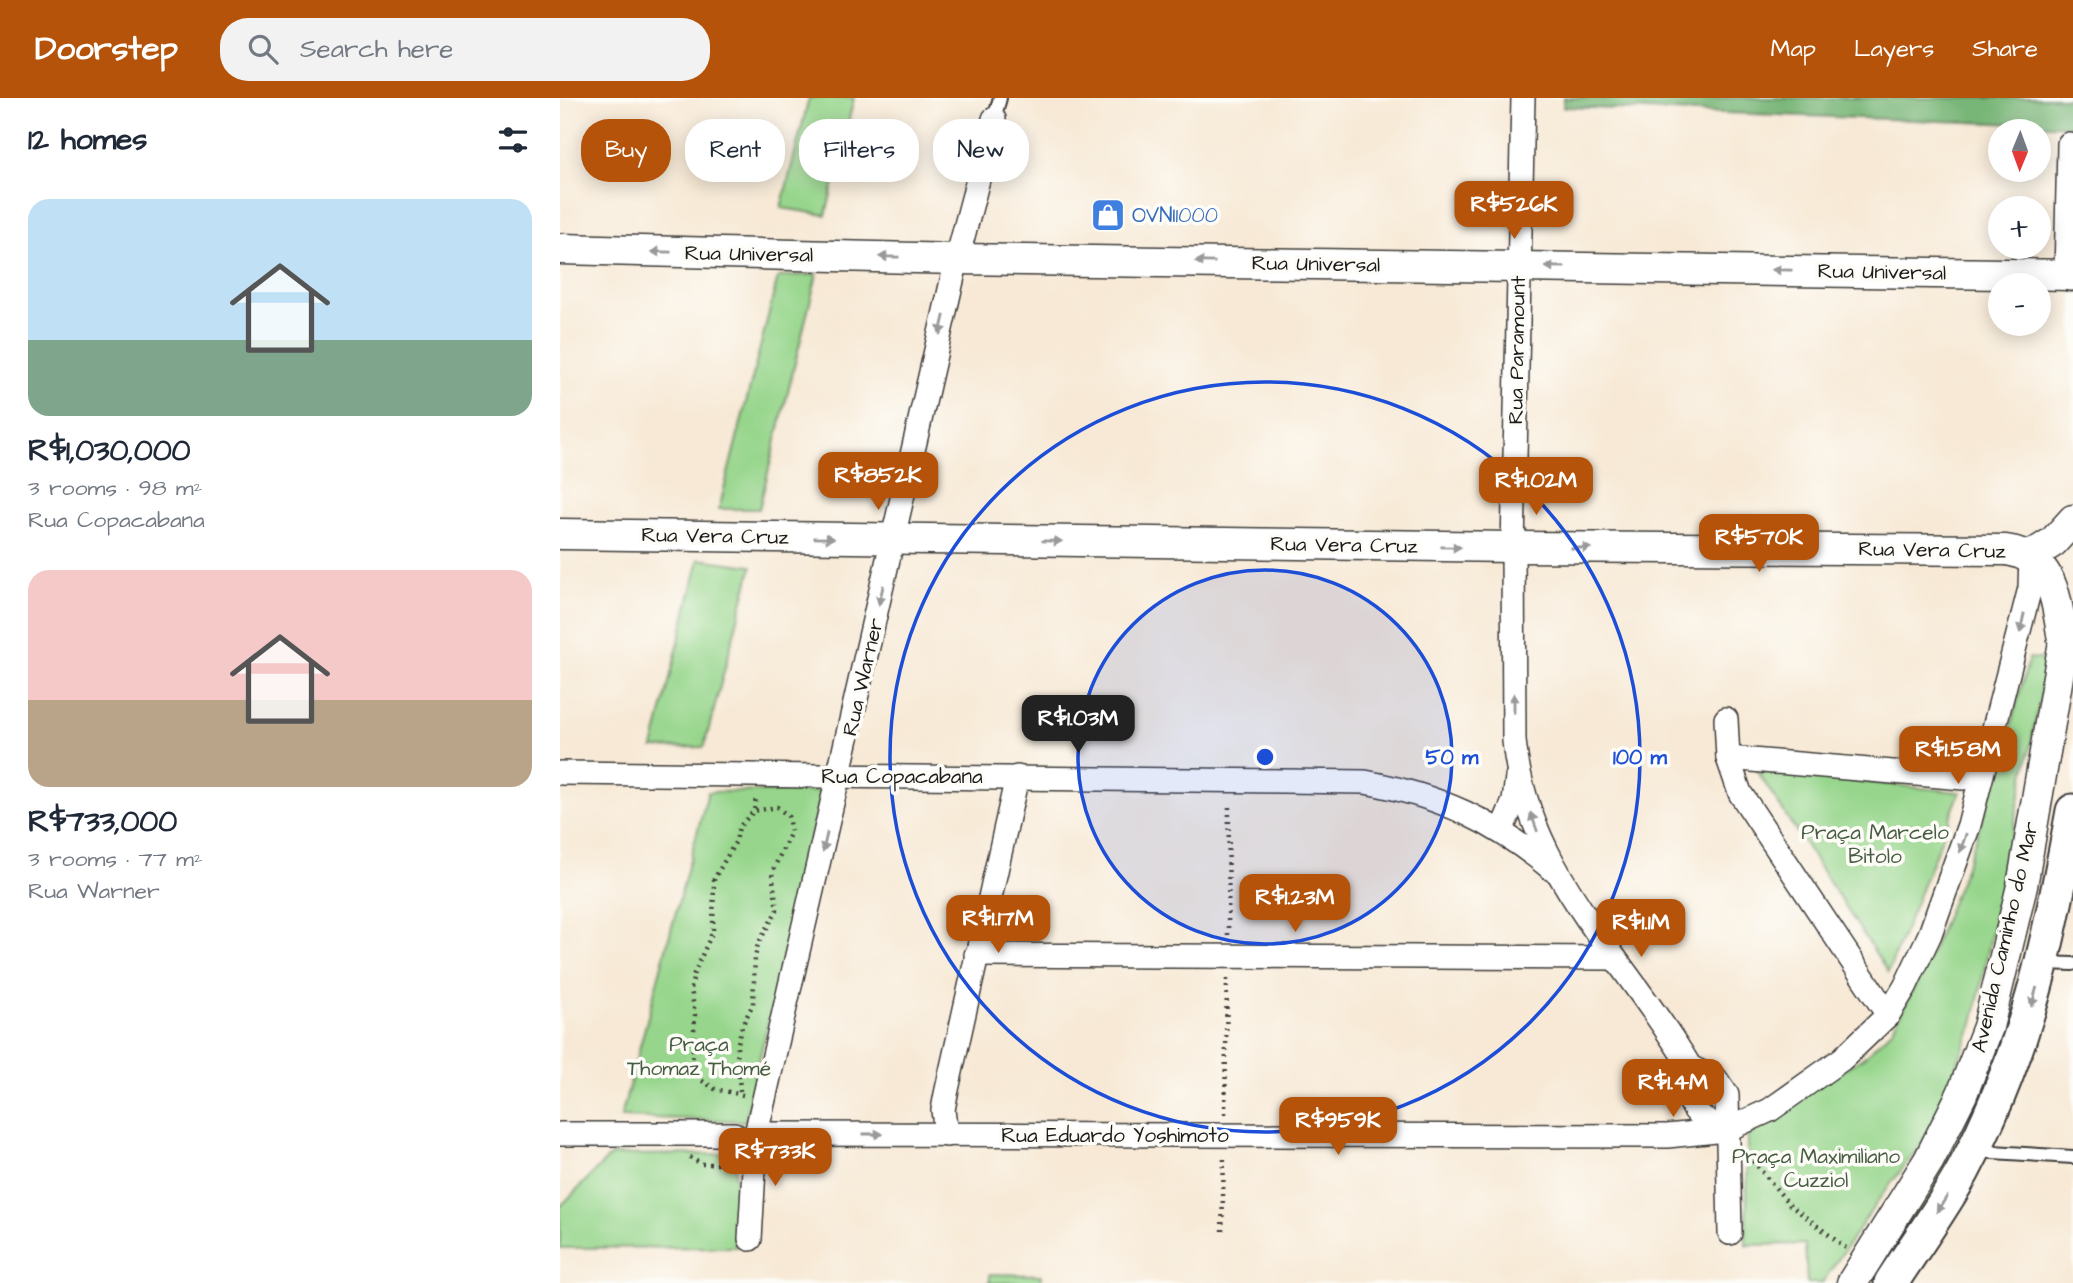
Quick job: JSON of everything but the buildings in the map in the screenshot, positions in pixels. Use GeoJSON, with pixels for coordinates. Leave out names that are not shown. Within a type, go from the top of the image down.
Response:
{"type":"FeatureCollection","features":[{"type":"Feature","properties":{"kind":"main road","name":"Avenida Caminho do Mar"},"geometry":{"type":"LineString","coordinates":[[1870,1277],[1962,1172],[2023,1033],[2058,963],[2073,811]]}},
{"type":"Feature","properties":{"kind":"street","name":"Rua Paramount"},"geometry":{"type":"LineString","coordinates":[[1524,98],[1513,547],[1514,741],[1518,771],[1539,835],[1556,873],[1690,1067],[1707,1072],[1723,1085],[1728,1103],[1726,1130]]}},
{"type":"Feature","properties":{"kind":"street","name":"Rua Warner"},"geometry":{"type":"LineString","coordinates":[[750,1239],[745,1134],[765,1099],[957,259],[997,108]]}},
{"type":"Feature","properties":{"kind":"street"},"geometry":{"type":"LineString","coordinates":[[2069,144],[2071,274]]}},
{"type":"Feature","properties":{"kind":"street","name":"Rua Universal"},"geometry":{"type":"LineString","coordinates":[[560,249],[957,259],[2071,274]]}},
{"type":"Feature","properties":{"kind":"street"},"geometry":{"type":"LineString","coordinates":[[2031,556],[2053,542],[2073,520]]}},
{"type":"Feature","properties":{"kind":"street","name":"Rua Vera Cruz"},"geometry":{"type":"LineString","coordinates":[[560,534],[1513,547],[2006,550],[2031,556],[2044,570],[2051,584],[2064,645]]}},
{"type":"Feature","properties":{"kind":"street","name":"Rua Eduardo Yoshimoto"},"geometry":{"type":"LineString","coordinates":[[560,1134],[1667,1136],[1726,1130],[1770,1110],[1842,1059],[1888,1015],[1912,975],[1930,934],[1969,825],[2030,589],[2031,556]]}},
{"type":"Feature","properties":{"kind":"street","name":"Avenida Caminho do Mar"},"geometry":{"type":"LineString","coordinates":[[1870,1277],[1947,1126],[1988,1027],[2022,886],[2073,589]]}},
{"type":"Feature","properties":{"kind":"street"},"geometry":{"type":"LineString","coordinates":[[1726,719],[1728,758],[1734,778],[1751,809],[1888,1015]]}},
{"type":"Feature","properties":{"kind":"street"},"geometry":{"type":"LineString","coordinates":[[1728,758],[1963,778]]}},
{"type":"Feature","properties":{"kind":"street","name":"Rua Paramount"},"geometry":{"type":"LineString","coordinates":[[1501,831],[1514,801],[1518,771]]}},
{"type":"Feature","properties":{"kind":"street","name":"Rua Copacabana"},"geometry":{"type":"LineString","coordinates":[[560,773],[1366,782],[1417,793],[1454,806],[1501,831],[1556,873]]}},
{"type":"Feature","properties":{"kind":"street"},"geometry":{"type":"LineString","coordinates":[[946,1135],[943,1110],[1017,777]]}},
{"type":"Feature","properties":{"kind":"street"},"geometry":{"type":"LineString","coordinates":[[976,954],[1614,958]]}},
{"type":"Feature","properties":{"kind":"street"},"geometry":{"type":"LineString","coordinates":[[1690,1067],[1688,1094],[1693,1109],[1700,1117],[1726,1130],[1730,1233]]}},
{"type":"Feature","properties":{"kind":"lane"},"geometry":{"type":"LineString","coordinates":[[1972,1151],[2073,1157]]}},
{"type":"Feature","properties":{"kind":"path"},"geometry":{"type":"LineString","coordinates":[[760,775],[754,811],[739,827],[736,841],[714,878],[713,931],[706,953],[694,973],[691,989],[695,1015],[692,1067],[701,1080],[715,1090],[765,1099]]}},
{"type":"Feature","properties":{"kind":"path"},"geometry":{"type":"LineString","coordinates":[[1222,1231],[1230,779]]}},
{"type":"Feature","properties":{"kind":"path"},"geometry":{"type":"LineString","coordinates":[[740,1094],[737,1047],[742,1026],[753,1004],[758,944],[777,910],[772,872],[791,832],[788,816],[777,807],[754,811]]}},
{"type":"Feature","properties":{"kind":"path"},"geometry":{"type":"LineString","coordinates":[[1726,1130],[1789,1204],[1870,1277]]}},
{"type":"Feature","properties":{"kind":"path"},"geometry":{"type":"LineString","coordinates":[[701,1164],[734,1164]]}},
{"type":"Feature","properties":{"kind":"green space"},"geometry":{"type":"Polygon","coordinates":[[[809,98],[854,98],[849,119],[804,119],[809,98]]]}},
{"type":"Feature","properties":{"kind":"green space"},"geometry":{"type":"Polygon","coordinates":[[[1564,98],[2073,98],[2073,126],[2051,125],[2051,119],[1988,119],[1988,123],[1563,107],[1564,98]]]}},
{"type":"Feature","properties":{"kind":"green space"},"geometry":{"type":"Polygon","coordinates":[[[799,137],[799,182],[834,182],[826,215],[781,208],[799,137]]]}},
{"type":"Feature","properties":{"kind":"green space"},"geometry":{"type":"Polygon","coordinates":[[[817,274],[759,509],[719,509],[778,277],[817,274]]]}},
{"type":"Feature","properties":{"kind":"green space"},"geometry":{"type":"Polygon","coordinates":[[[699,559],[752,566],[704,747],[653,748],[699,559]]]}},
{"type":"Feature","properties":{"kind":"green space","name":"Praça Maximiliano Cuzziol"},"geometry":{"type":"Polygon","coordinates":[[[2029,658],[2048,660],[1973,1024],[1930,1132],[1877,1202],[1822,1283],[1807,1283],[1805,1244],[1746,1245],[1748,1136],[1789,1102],[1863,1058],[1892,1030],[1926,966],[1968,861],[2001,764],[2029,658]]]}},
{"type":"Feature","properties":{"kind":"green space","name":"Praça Marcelo Bitolo"},"geometry":{"type":"Polygon","coordinates":[[[1757,771],[1960,792],[1888,972],[1757,771]]]}},
{"type":"Feature","properties":{"kind":"green space","name":"Praça Thomaz Thomé"},"geometry":{"type":"Polygon","coordinates":[[[822,791],[745,1121],[621,1117],[708,792],[822,791]]]}},
{"type":"Feature","properties":{"kind":"green space"},"geometry":{"type":"Polygon","coordinates":[[[735,1154],[736,1247],[560,1248],[560,1207],[611,1155],[735,1154]]]}},
{"type":"Feature","properties":{"kind":"green space"},"geometry":{"type":"Polygon","coordinates":[[[990,1274],[1041,1275],[1040,1283],[990,1283],[990,1274]]]}},
{"type":"Feature","properties":{"kind":"place","name":"OVNI1000"},"geometry":{"type":"Point","coordinates":[1108,215]}}]}
